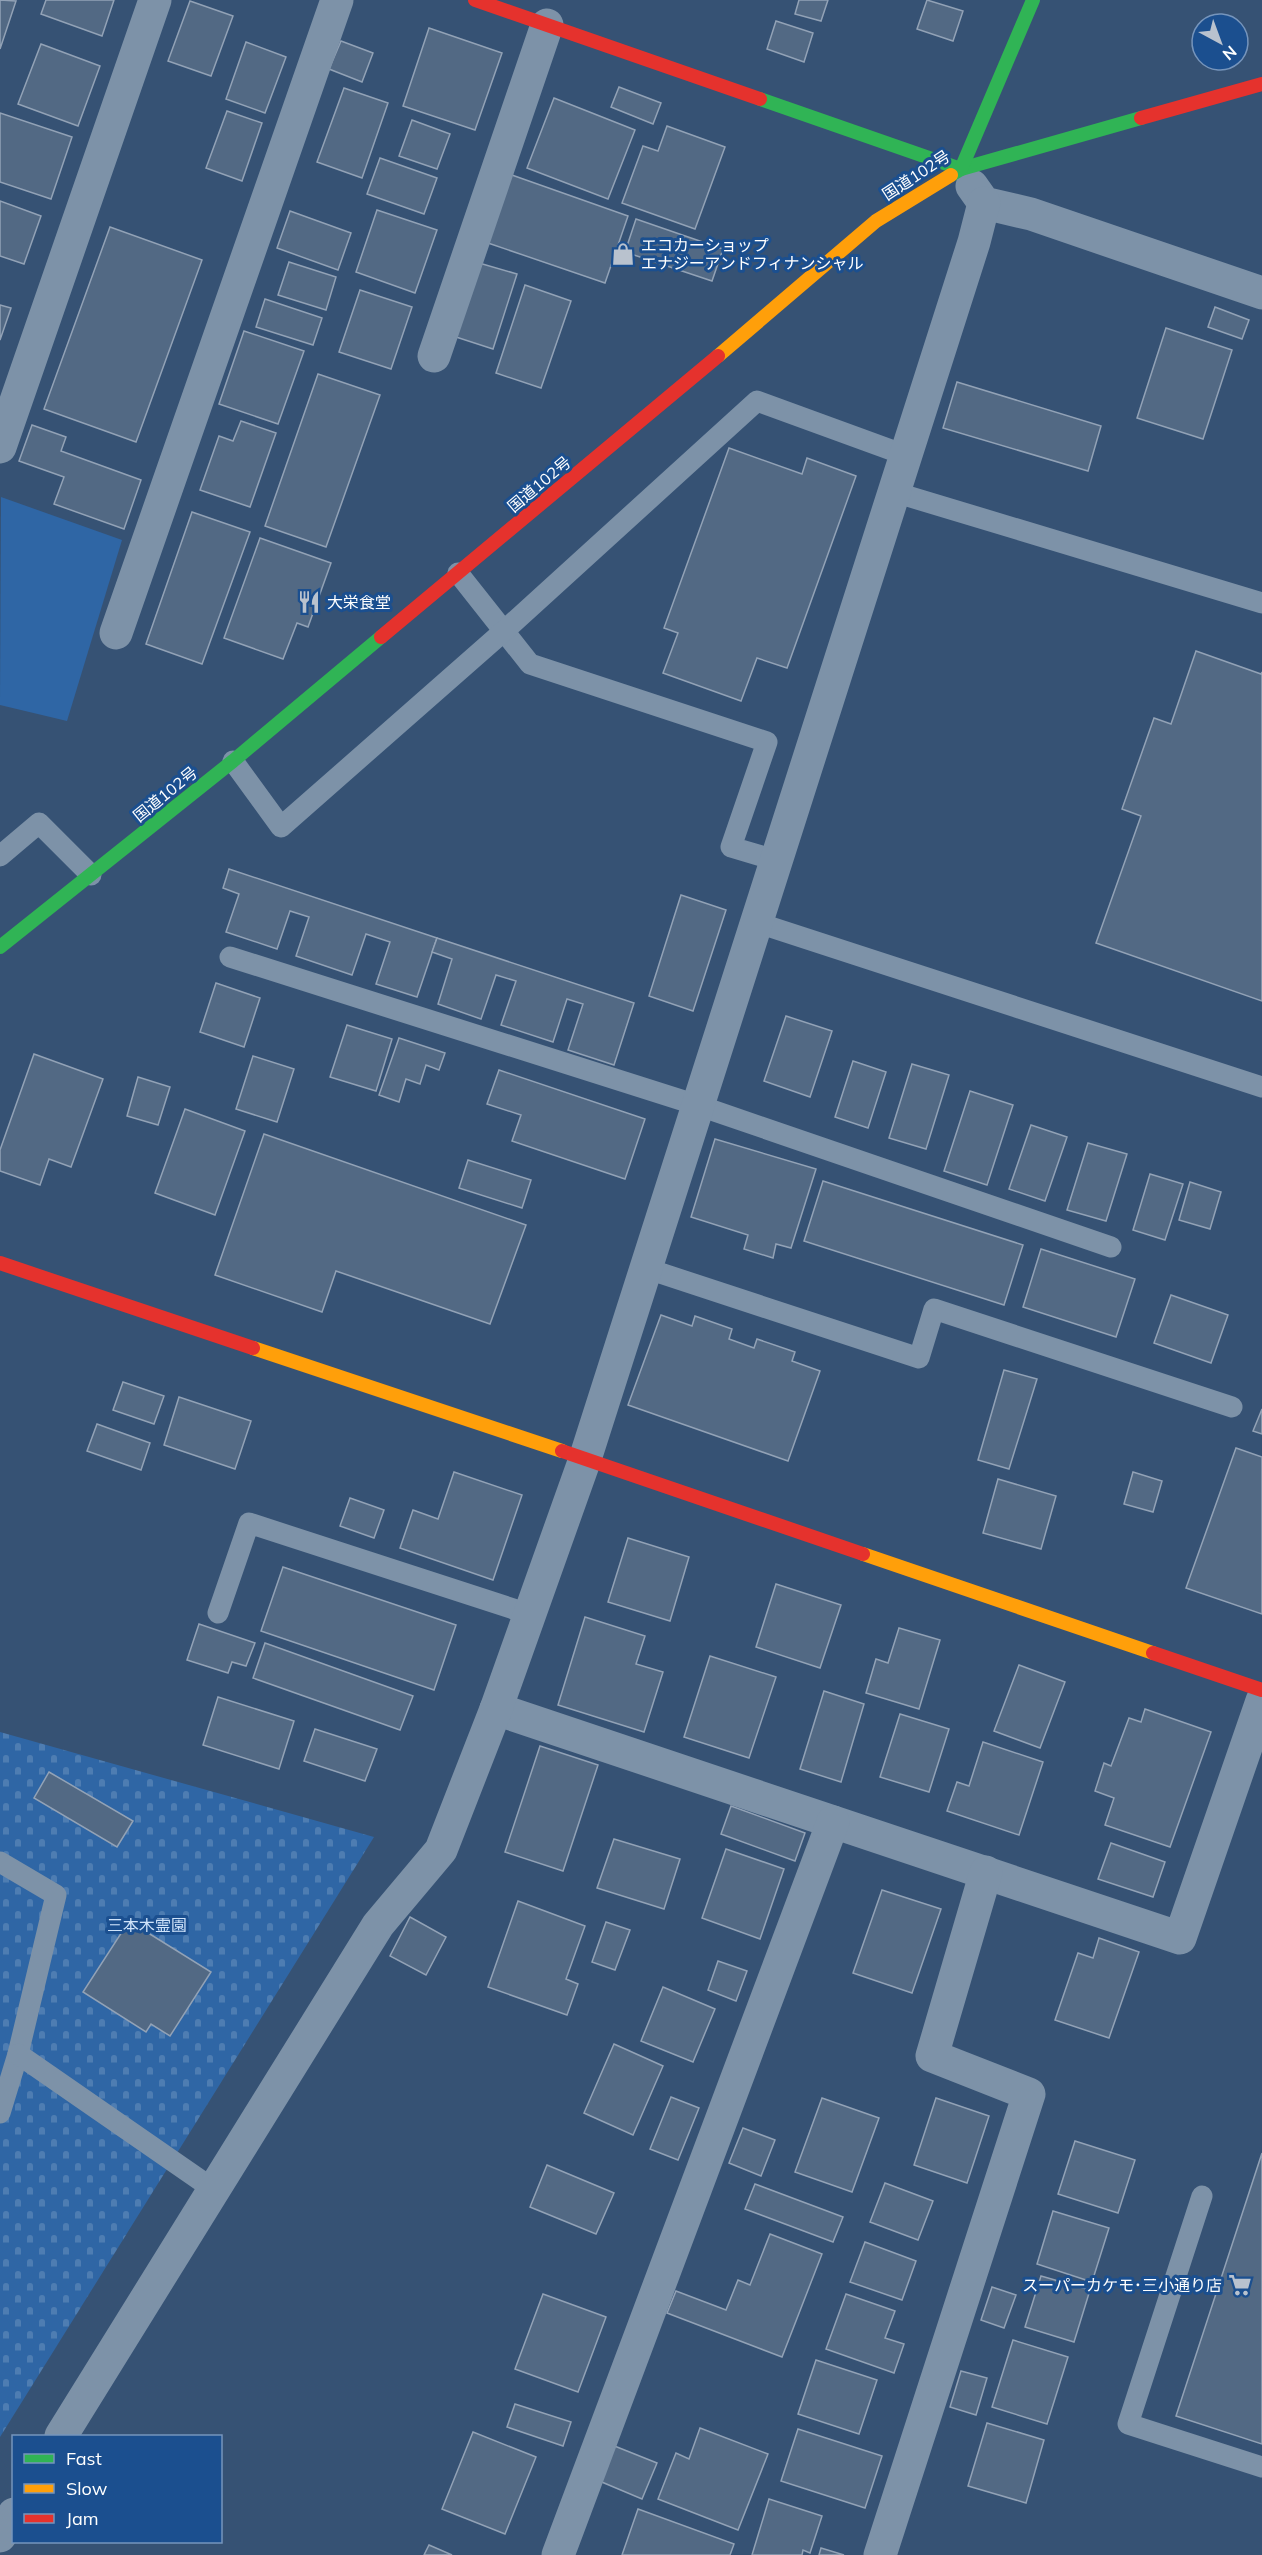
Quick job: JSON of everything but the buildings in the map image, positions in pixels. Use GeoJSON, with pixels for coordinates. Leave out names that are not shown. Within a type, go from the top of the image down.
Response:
{"type":"FeatureCollection","features":[{"type":"Feature","properties":{"kind":"main road"},"geometry":{"type":"LineString","coordinates":[[475,0],[530,13],[961,169],[1262,84]]}},
{"type":"Feature","properties":{"kind":"main road","name":"国道102号"},"geometry":{"type":"LineString","coordinates":[[0,948],[232,761],[833,260],[876,221],[961,169],[1033,0]]}},
{"type":"Feature","properties":{"kind":"main road"},"geometry":{"type":"LineString","coordinates":[[0,1263],[585,1459],[1262,1690]]}},
{"type":"Feature","properties":{"kind":"street"},"geometry":{"type":"LineString","coordinates":[[0,447],[155,0]]}},
{"type":"Feature","properties":{"kind":"street"},"geometry":{"type":"LineString","coordinates":[[116,633],[337,0]]}},
{"type":"Feature","properties":{"kind":"street"},"geometry":{"type":"LineString","coordinates":[[434,356],[530,13]]}},
{"type":"Feature","properties":{"kind":"street"},"geometry":{"type":"LineString","coordinates":[[961,169],[984,203],[1031,214],[1262,293]]}},
{"type":"Feature","properties":{"kind":"street"},"geometry":{"type":"LineString","coordinates":[[62,2435],[378,1924],[441,1850],[496,1709],[585,1459],[984,203]]}},
{"type":"Feature","properties":{"kind":"street"},"geometry":{"type":"LineString","coordinates":[[496,1709],[1180,1938],[1262,1701]]}},
{"type":"Feature","properties":{"kind":"street"},"geometry":{"type":"LineString","coordinates":[[558,2555],[833,1822]]}},
{"type":"Feature","properties":{"kind":"street"},"geometry":{"type":"LineString","coordinates":[[880,2555],[1029,2094],[932,2056],[986,1872]]}},
{"type":"Feature","properties":{"kind":"street"},"geometry":{"type":"LineString","coordinates":[[0,2536],[12,2517]]}},
{"type":"Feature","properties":{"kind":"lane"},"geometry":{"type":"LineString","coordinates":[[232,761],[281,827],[504,631],[757,401],[905,455]]}},
{"type":"Feature","properties":{"kind":"lane"},"geometry":{"type":"LineString","coordinates":[[894,492],[1262,603]]}},
{"type":"Feature","properties":{"kind":"lane"},"geometry":{"type":"LineString","coordinates":[[458,573],[530,664],[767,742],[731,847],[776,860]]}},
{"type":"Feature","properties":{"kind":"lane"},"geometry":{"type":"LineString","coordinates":[[0,856],[39,823],[90,875]]}},
{"type":"Feature","properties":{"kind":"lane"},"geometry":{"type":"LineString","coordinates":[[755,922],[1262,1087]]}},
{"type":"Feature","properties":{"kind":"lane"},"geometry":{"type":"LineString","coordinates":[[230,957],[697,1105],[1111,1247]]}},
{"type":"Feature","properties":{"kind":"lane"},"geometry":{"type":"LineString","coordinates":[[645,1268],[919,1358],[934,1309],[1232,1407]]}},
{"type":"Feature","properties":{"kind":"lane"},"geometry":{"type":"LineString","coordinates":[[218,1613],[249,1523],[529,1614]]}},
{"type":"Feature","properties":{"kind":"lane"},"geometry":{"type":"LineString","coordinates":[[0,1862],[56,1895],[18,2054],[0,2113]]}},
{"type":"Feature","properties":{"kind":"lane"},"geometry":{"type":"LineString","coordinates":[[18,2054],[213,2189]]}},
{"type":"Feature","properties":{"kind":"lane"},"geometry":{"type":"LineString","coordinates":[[1202,2196],[1128,2424],[1262,2467]]}},
{"type":"Feature","properties":{"kind":"green space"},"geometry":{"type":"Polygon","coordinates":[[[1,497],[122,540],[67,721],[0,705],[1,497]]]}},
{"type":"Feature","properties":{"kind":"green space","name":"三本木霊園"},"geometry":{"type":"Polygon","coordinates":[[[0,1732],[374,1837],[0,2437],[0,1732]]]}},
{"type":"Feature","properties":{"kind":"traffic: fast"},"geometry":{"type":"LineString","coordinates":[[951,175],[961,169],[1033,0]]}},
{"type":"Feature","properties":{"kind":"traffic: fast"},"geometry":{"type":"LineString","coordinates":[[760,99],[961,169],[1141,118]]}},
{"type":"Feature","properties":{"kind":"traffic: fast"},"geometry":{"type":"LineString","coordinates":[[0,947],[233,761],[381,637]]}},
{"type":"Feature","properties":{"kind":"traffic: slow"},"geometry":{"type":"LineString","coordinates":[[718,356],[876,221],[951,175]]}},
{"type":"Feature","properties":{"kind":"traffic: slow"},"geometry":{"type":"LineString","coordinates":[[253,1348],[562,1451]]}},
{"type":"Feature","properties":{"kind":"traffic: slow"},"geometry":{"type":"LineString","coordinates":[[863,1554],[1153,1653]]}},
{"type":"Feature","properties":{"kind":"traffic: jam"},"geometry":{"type":"LineString","coordinates":[[475,0],[760,99]]}},
{"type":"Feature","properties":{"kind":"traffic: jam"},"geometry":{"type":"LineString","coordinates":[[1141,118],[1262,84]]}},
{"type":"Feature","properties":{"kind":"traffic: jam"},"geometry":{"type":"LineString","coordinates":[[381,637],[718,356]]}},
{"type":"Feature","properties":{"kind":"traffic: jam"},"geometry":{"type":"LineString","coordinates":[[0,1263],[253,1348]]}},
{"type":"Feature","properties":{"kind":"traffic: jam"},"geometry":{"type":"LineString","coordinates":[[562,1451],[863,1554]]}},
{"type":"Feature","properties":{"kind":"traffic: jam"},"geometry":{"type":"LineString","coordinates":[[1153,1653],[1262,1690]]}},
{"type":"Feature","properties":{"kind":"place","name":"エコカーショップ エナジーアンドフィナンシャル"},"geometry":{"type":"Point","coordinates":[623,254]}},
{"type":"Feature","properties":{"kind":"place","name":"大栄食堂"},"geometry":{"type":"Point","coordinates":[309,602]}},
{"type":"Feature","properties":{"kind":"place","name":"スーパーカケモ･三小通り店"},"geometry":{"type":"Point","coordinates":[1240,2285]}}]}
